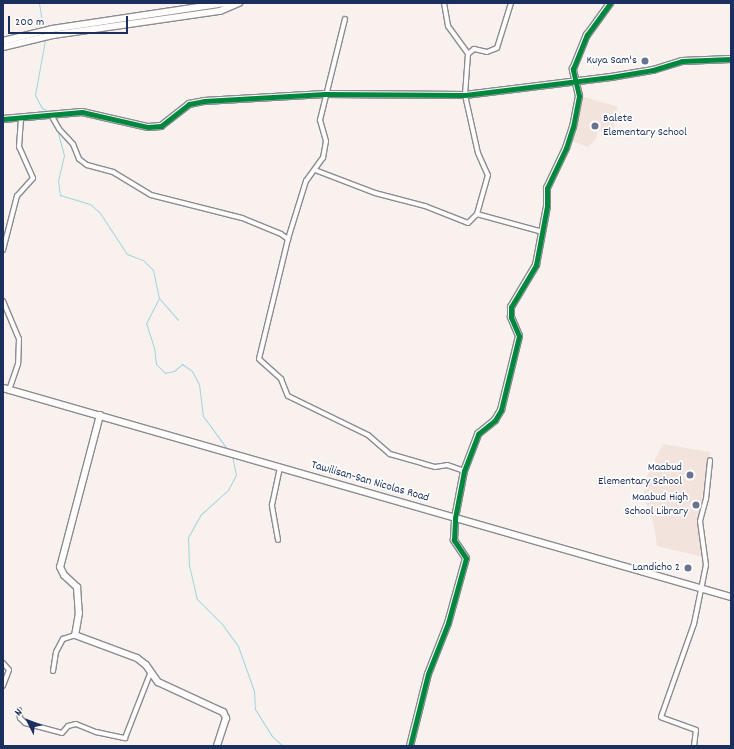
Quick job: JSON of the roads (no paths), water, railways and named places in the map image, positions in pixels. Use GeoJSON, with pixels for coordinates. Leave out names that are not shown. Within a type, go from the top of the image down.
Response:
{"type":"FeatureCollection","features":[{"type":"Feature","properties":{"kind":"street"},"geometry":{"type":"LineString","coordinates":[[3,41],[227,3]]}},
{"type":"Feature","properties":{"kind":"street"},"geometry":{"type":"LineString","coordinates":[[3,47],[42,34],[220,11],[239,3]]}},
{"type":"Feature","properties":{"kind":"street"},"geometry":{"type":"LineString","coordinates":[[315,170],[375,193],[425,206],[468,223],[477,214],[488,175],[478,153],[465,95],[468,54],[448,26],[444,3]]}},
{"type":"Feature","properties":{"kind":"street"},"geometry":{"type":"LineString","coordinates":[[468,54],[474,49],[493,52],[497,48],[511,3]]}},
{"type":"Feature","properties":{"kind":"street"},"geometry":{"type":"LineString","coordinates":[[410,746],[428,674],[448,623],[466,558],[454,540],[455,518],[464,471],[478,434],[495,420],[501,410],[519,336],[511,317],[511,307],[536,265],[543,232],[547,188],[566,148],[573,128],[579,96],[573,69],[578,53],[610,3]]}},
{"type":"Feature","properties":{"kind":"street"},"geometry":{"type":"LineString","coordinates":[[345,19],[325,94],[320,120],[326,141],[323,158],[306,182],[288,239],[259,359],[281,379],[288,396],[368,435],[390,454],[436,467],[446,464],[464,471]]}},
{"type":"Feature","properties":{"kind":"street"},"geometry":{"type":"LineString","coordinates":[[3,119],[82,112],[112,120],[161,126],[189,104],[204,101],[325,94],[465,95],[576,82],[653,70],[682,61],[731,59]]}},
{"type":"Feature","properties":{"kind":"street"},"geometry":{"type":"LineString","coordinates":[[51,115],[59,129],[73,144],[78,159],[87,165],[113,172],[151,195],[242,218],[281,234],[288,239]]}},
{"type":"Feature","properties":{"kind":"street"},"geometry":{"type":"LineString","coordinates":[[3,250],[17,196],[33,178],[19,147],[21,118]]}},
{"type":"Feature","properties":{"kind":"street"},"geometry":{"type":"LineString","coordinates":[[477,214],[543,232]]}},
{"type":"Feature","properties":{"kind":"street"},"geometry":{"type":"LineString","coordinates":[[3,301],[19,339],[18,364],[6,389]]}},
{"type":"Feature","properties":{"kind":"street","name":"Tawilisan-San Nicolas Road"},"geometry":{"type":"LineString","coordinates":[[6,389],[222,451],[238,454],[280,468],[731,597]]}},
{"type":"Feature","properties":{"kind":"street"},"geometry":{"type":"LineString","coordinates":[[75,635],[79,613],[77,587],[64,575],[60,567],[100,416]]}},
{"type":"Feature","properties":{"kind":"street"},"geometry":{"type":"LineString","coordinates":[[694,746],[696,730],[661,717],[694,624],[706,565],[700,521],[706,499],[710,460]]}},
{"type":"Feature","properties":{"kind":"street"},"geometry":{"type":"LineString","coordinates":[[278,540],[272,505],[280,468]]}},
{"type":"Feature","properties":{"kind":"street"},"geometry":{"type":"LineString","coordinates":[[53,671],[56,652],[63,639],[75,635],[137,658],[146,665],[150,674],[158,682],[223,712],[226,718],[217,746]]}},
{"type":"Feature","properties":{"kind":"street"},"geometry":{"type":"LineString","coordinates":[[3,663],[8,670],[3,686]]}},
{"type":"Feature","properties":{"kind":"street"},"geometry":{"type":"LineString","coordinates":[[19,710],[20,718],[25,723],[62,734],[68,726],[76,724],[96,732],[125,738],[150,674]]}},
{"type":"Feature","properties":{"kind":"waterway"},"geometry":{"type":"LineString","coordinates":[[39,3],[42,21]]}},
{"type":"Feature","properties":{"kind":"waterway"},"geometry":{"type":"LineString","coordinates":[[45,40],[35,95],[42,108],[50,112]]}},
{"type":"Feature","properties":{"kind":"waterway"},"geometry":{"type":"LineString","coordinates":[[57,119],[58,124]]}},
{"type":"Feature","properties":{"kind":"waterway"},"geometry":{"type":"LineString","coordinates":[[58,133],[64,155],[58,181],[60,195],[90,204],[100,213],[127,254],[143,260],[153,270],[159,298],[146,323],[154,347],[156,364],[165,373],[174,371],[182,364],[192,371],[199,384],[203,416],[228,450]]}},
{"type":"Feature","properties":{"kind":"waterway"},"geometry":{"type":"LineString","coordinates":[[159,298],[178,320]]}},
{"type":"Feature","properties":{"kind":"waterway"},"geometry":{"type":"LineString","coordinates":[[232,456],[236,475],[228,490],[201,514],[188,537],[189,565],[197,599],[222,624],[238,646],[254,691],[255,709],[272,736],[283,746]]}},
{"type":"Feature","properties":{"kind":"place","name":"Kuya Sam's"},"geometry":{"type":"Point","coordinates":[645,61]}},
{"type":"Feature","properties":{"kind":"place","name":"Balete Elementary School"},"geometry":{"type":"Point","coordinates":[595,126]}},
{"type":"Feature","properties":{"kind":"place","name":"Maabud Elementary School"},"geometry":{"type":"Point","coordinates":[690,475]}},
{"type":"Feature","properties":{"kind":"place","name":"Maabud High School Library"},"geometry":{"type":"Point","coordinates":[696,505]}},
{"type":"Feature","properties":{"kind":"place","name":"Landicho 2"},"geometry":{"type":"Point","coordinates":[688,568]}}]}
